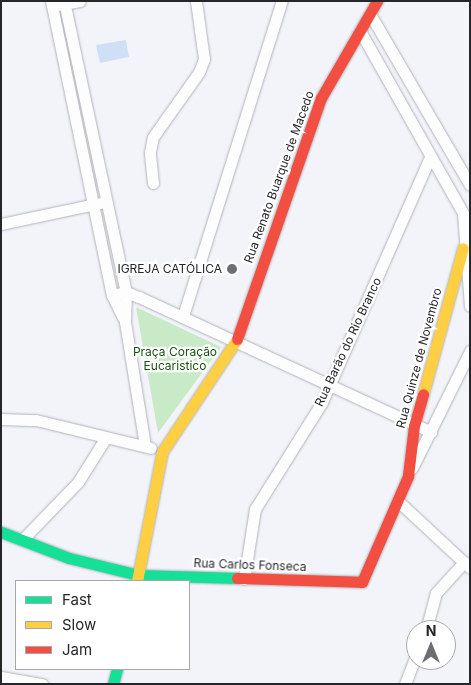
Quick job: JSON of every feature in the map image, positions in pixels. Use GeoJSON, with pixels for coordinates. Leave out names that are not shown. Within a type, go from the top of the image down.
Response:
{"type":"FeatureCollection","features":[{"type":"Feature","properties":{"kind":"street"},"geometry":{"type":"LineString","coordinates":[[80,1],[51,3],[112,295],[125,322]]}},
{"type":"Feature","properties":{"kind":"street"},"geometry":{"type":"LineString","coordinates":[[153,182],[150,152],[153,138],[195,78],[204,60],[196,1]]}},
{"type":"Feature","properties":{"kind":"street"},"geometry":{"type":"LineString","coordinates":[[183,316],[282,1]]}},
{"type":"Feature","properties":{"kind":"street","name":"Rua Renato Buarque de Macedo"},"geometry":{"type":"LineString","coordinates":[[162,452],[236,342],[321,98],[377,1]]}},
{"type":"Feature","properties":{"kind":"street"},"geometry":{"type":"LineString","coordinates":[[64,3],[126,292],[125,322],[145,446]]}},
{"type":"Feature","properties":{"kind":"street"},"geometry":{"type":"LineString","coordinates":[[370,14],[470,185]]}},
{"type":"Feature","properties":{"kind":"street"},"geometry":{"type":"LineString","coordinates":[[360,31],[430,158],[466,210]]}},
{"type":"Feature","properties":{"kind":"street","name":"Rua Barão do Rio Branco"},"geometry":{"type":"LineString","coordinates":[[244,579],[255,508],[330,386],[430,158]]}},
{"type":"Feature","properties":{"kind":"street"},"geometry":{"type":"LineString","coordinates":[[1,224],[106,202]]}},
{"type":"Feature","properties":{"kind":"street","name":"Rua Quinze de Novembro"},"geometry":{"type":"LineString","coordinates":[[408,476],[414,426],[463,248],[466,210]]}},
{"type":"Feature","properties":{"kind":"street","name":"Rua Quinze de Novembro"},"geometry":{"type":"LineString","coordinates":[[463,248],[470,306]]}},
{"type":"Feature","properties":{"kind":"street"},"geometry":{"type":"LineString","coordinates":[[112,295],[126,292],[183,316],[414,426],[431,432]]}},
{"type":"Feature","properties":{"kind":"street","name":"Rua Quinze de Novembro"},"geometry":{"type":"LineString","coordinates":[[362,582],[408,476],[469,356]]}},
{"type":"Feature","properties":{"kind":"street"},"geometry":{"type":"LineString","coordinates":[[1,420],[36,420],[106,439],[145,446],[162,452],[137,578]]}},
{"type":"Feature","properties":{"kind":"street"},"geometry":{"type":"LineString","coordinates":[[22,540],[78,482],[106,439]]}},
{"type":"Feature","properties":{"kind":"street"},"geometry":{"type":"LineString","coordinates":[[398,501],[467,565],[436,592],[429,620]]}},
{"type":"Feature","properties":{"kind":"street","name":"Rua Carlos Fonseca"},"geometry":{"type":"LineString","coordinates":[[1,532],[69,558],[137,578],[362,582]]}},
{"type":"Feature","properties":{"kind":"street"},"geometry":{"type":"LineString","coordinates":[[113,684],[117,670]]}},
{"type":"Feature","properties":{"kind":"street"},"geometry":{"type":"LineString","coordinates":[[405,684],[410,670]]}},
{"type":"Feature","properties":{"kind":"street"},"geometry":{"type":"LineString","coordinates":[[1,677],[42,684]]}},
{"type":"Feature","properties":{"kind":"green space","name":"Praça Coração Eucaristico"},"geometry":{"type":"Polygon","coordinates":[[[136,307],[221,347],[158,433],[136,307]]]}},
{"type":"Feature","properties":{"kind":"water"},"geometry":{"type":"Polygon","coordinates":[[[126,40],[129,57],[100,63],[96,45],[126,40]]]}},
{"type":"Feature","properties":{"kind":"traffic: fast"},"geometry":{"type":"LineString","coordinates":[[1,532],[69,558],[138,575],[237,578]]}},
{"type":"Feature","properties":{"kind":"traffic: fast"},"geometry":{"type":"LineString","coordinates":[[113,684],[117,670]]}},
{"type":"Feature","properties":{"kind":"traffic: slow"},"geometry":{"type":"LineString","coordinates":[[423,394],[463,248]]}},
{"type":"Feature","properties":{"kind":"traffic: slow"},"geometry":{"type":"LineString","coordinates":[[137,580],[162,452],[237,339]]}},
{"type":"Feature","properties":{"kind":"traffic: jam"},"geometry":{"type":"LineString","coordinates":[[237,339],[321,98],[377,1]]}},
{"type":"Feature","properties":{"kind":"traffic: jam"},"geometry":{"type":"LineString","coordinates":[[237,578],[362,582],[408,476],[414,426],[423,394]]}},
{"type":"Feature","properties":{"kind":"place","name":"IGREJA CATÓLICA"},"geometry":{"type":"Point","coordinates":[232,269]}}]}
